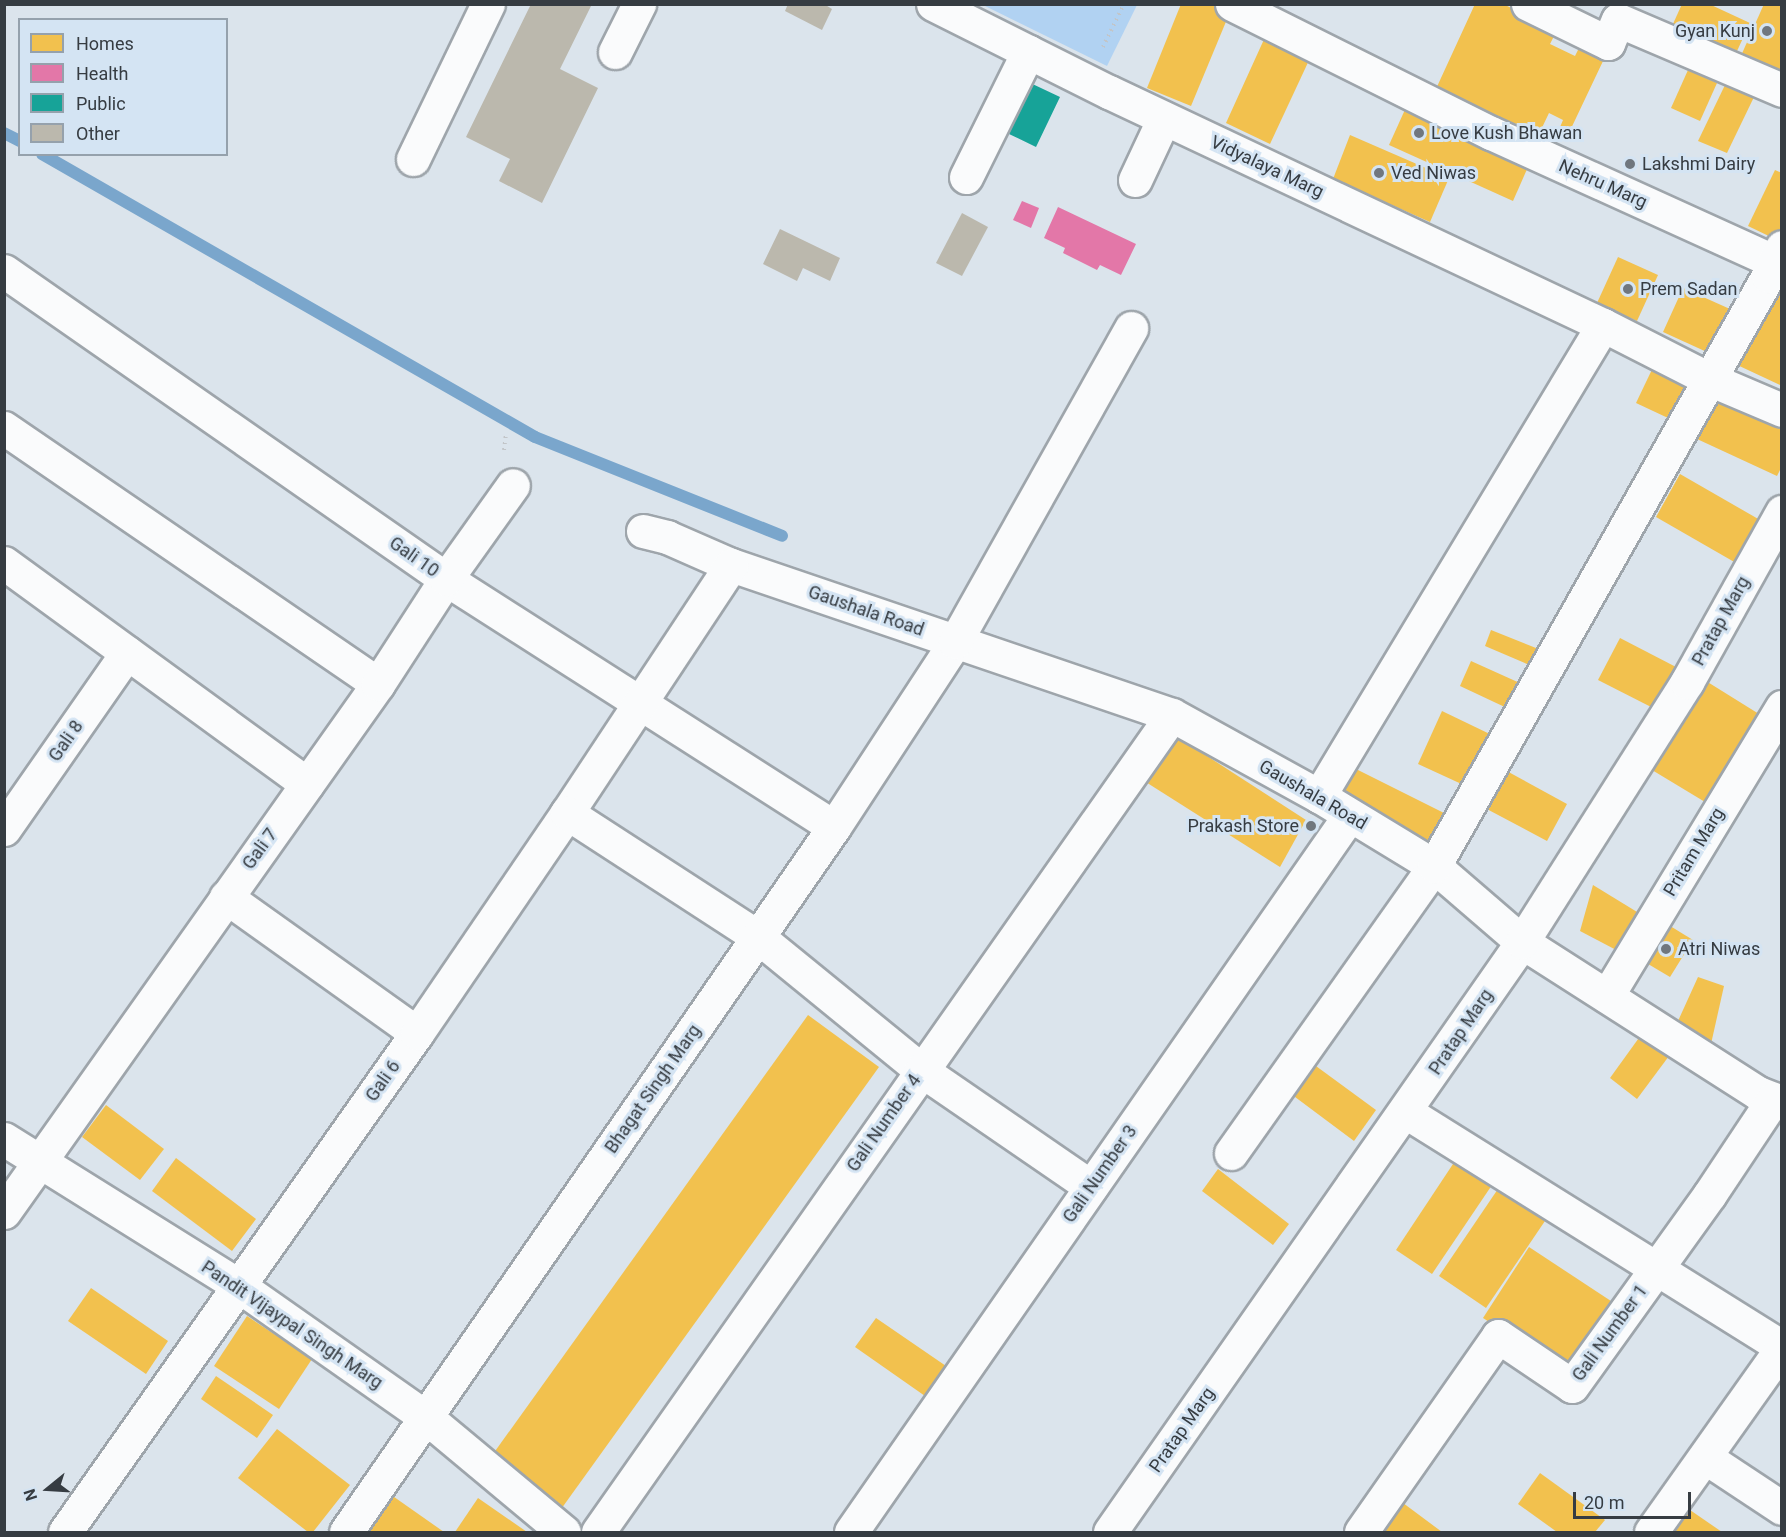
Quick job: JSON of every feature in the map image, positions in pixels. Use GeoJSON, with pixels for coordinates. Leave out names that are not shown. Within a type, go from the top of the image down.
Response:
{"type":"FeatureCollection","features":[{"type":"Feature","properties":{"kind":"street"},"geometry":{"type":"LineString","coordinates":[[414,159],[488,4]]}},
{"type":"Feature","properties":{"kind":"street"},"geometry":{"type":"LineString","coordinates":[[615,52],[639,4]]}},
{"type":"Feature","properties":{"kind":"street","name":"Vidyalaya Marg"},"geometry":{"type":"LineString","coordinates":[[933,4],[1164,118],[1603,325],[1709,380],[1782,410]]}},
{"type":"Feature","properties":{"kind":"street","name":"Nehru Marg"},"geometry":{"type":"LineString","coordinates":[[1232,4],[1491,133],[1779,258]]}},
{"type":"Feature","properties":{"kind":"street"},"geometry":{"type":"LineString","coordinates":[[1528,4],[1608,43],[1618,20],[1782,90]]}},
{"type":"Feature","properties":{"kind":"street"},"geometry":{"type":"LineString","coordinates":[[966,177],[1028,52]]}},
{"type":"Feature","properties":{"kind":"street"},"geometry":{"type":"LineString","coordinates":[[1135,180],[1164,118]]}},
{"type":"Feature","properties":{"kind":"street"},"geometry":{"type":"LineString","coordinates":[[1231,1153],[1434,866],[1779,258]]}},
{"type":"Feature","properties":{"kind":"street","name":"Gali 10"},"geometry":{"type":"LineString","coordinates":[[4,271],[446,579],[834,827]]}},
{"type":"Feature","properties":{"kind":"street"},"geometry":{"type":"LineString","coordinates":[[1319,796],[1603,325]]}},
{"type":"Feature","properties":{"kind":"street","name":"Bhagat Singh Marg"},"geometry":{"type":"LineString","coordinates":[[346,1533],[834,827],[955,642],[1131,328]]}},
{"type":"Feature","properties":{"kind":"street"},"geometry":{"type":"LineString","coordinates":[[4,428],[378,684]]}},
{"type":"Feature","properties":{"kind":"street","name":"Gali 7"},"geometry":{"type":"LineString","coordinates":[[4,1212],[378,684],[446,579],[513,485]]}},
{"type":"Feature","properties":{"kind":"street","name":"Pratap Marg"},"geometry":{"type":"LineString","coordinates":[[1110,1533],[1406,1112],[1522,942],[1687,682],[1782,512]]}},
{"type":"Feature","properties":{"kind":"street","name":"Gaushala Road"},"geometry":{"type":"LineString","coordinates":[[643,531],[667,537],[731,565],[1172,715],[1319,796],[1434,866],[1522,942],[1758,1093],[1777,1101]]}},
{"type":"Feature","properties":{"kind":"street"},"geometry":{"type":"LineString","coordinates":[[4,563],[307,784]]}},
{"type":"Feature","properties":{"kind":"street","name":"Gali 6"},"geometry":{"type":"LineString","coordinates":[[65,1533],[417,1033],[567,813],[731,565]]}},
{"type":"Feature","properties":{"kind":"street","name":"Gali 8"},"geometry":{"type":"LineString","coordinates":[[4,829],[128,653]]}},
{"type":"Feature","properties":{"kind":"street","name":"Pritam Marg"},"geometry":{"type":"LineString","coordinates":[[1607,996],[1782,707]]}},
{"type":"Feature","properties":{"kind":"street","name":"Gali Number 4"},"geometry":{"type":"LineString","coordinates":[[598,1533],[1172,715]]}},
{"type":"Feature","properties":{"kind":"street"},"geometry":{"type":"LineString","coordinates":[[567,813],[758,937],[921,1070],[1091,1187]]}},
{"type":"Feature","properties":{"kind":"street","name":"Gali Number 3"},"geometry":{"type":"LineString","coordinates":[[851,1533],[1349,816]]}},
{"type":"Feature","properties":{"kind":"street"},"geometry":{"type":"LineString","coordinates":[[226,897],[417,1033]]}},
{"type":"Feature","properties":{"kind":"street","name":"Gali Number 1"},"geometry":{"type":"LineString","coordinates":[[1361,1533],[1498,1336],[1572,1386],[1777,1101]]}},
{"type":"Feature","properties":{"kind":"street"},"geometry":{"type":"LineString","coordinates":[[1406,1112],[1782,1348],[1652,1533]]}},
{"type":"Feature","properties":{"kind":"street","name":"Pandit Vijaypal Singh Marg"},"geometry":{"type":"LineString","coordinates":[[4,1139],[38,1163],[239,1286],[427,1418],[564,1533]]}},
{"type":"Feature","properties":{"kind":"street"},"geometry":{"type":"LineString","coordinates":[[1705,1457],[1782,1508]]}},
{"type":"Feature","properties":{"kind":"path"},"geometry":{"type":"LineString","coordinates":[[1095,49],[1104,46],[1124,4]]}},
{"type":"Feature","properties":{"kind":"shaded area"},"geometry":{"type":"Polygon","coordinates":[[[1137,4],[1107,66],[983,5],[1137,4]]]}},
{"type":"Feature","properties":{"kind":"building: Homes"},"geometry":{"type":"Polygon","coordinates":[[[1181,4],[1211,4],[1230,12],[1191,106],[1147,88],[1181,4]]]}},
{"type":"Feature","properties":{"kind":"building: Homes"},"geometry":{"type":"Polygon","coordinates":[[[1475,4],[1503,4],[1557,30],[1550,44],[1575,56],[1579,48],[1604,59],[1567,137],[1558,132],[1563,120],[1549,113],[1539,134],[1514,123],[1512,128],[1435,91],[1475,4]]]}},
{"type":"Feature","properties":{"kind":"building: Homes"},"geometry":{"type":"Polygon","coordinates":[[[1682,4],[1709,4],[1750,23],[1731,64],[1668,35],[1682,4]]]}},
{"type":"Feature","properties":{"kind":"building: Homes","name":"Gyan Kunj"},"geometry":{"type":"Polygon","coordinates":[[[1764,4],[1782,4],[1782,75],[1740,58],[1764,4]]]}},
{"type":"Feature","properties":{"kind":"building: Homes"},"geometry":{"type":"Polygon","coordinates":[[[1266,35],[1311,56],[1270,144],[1226,123],[1266,35]]]}},
{"type":"Feature","properties":{"kind":"building: Homes"},"geometry":{"type":"Polygon","coordinates":[[[1688,70],[1717,83],[1700,121],[1671,108],[1688,70]]]}},
{"type":"Feature","properties":{"kind":"building: Homes"},"geometry":{"type":"Polygon","coordinates":[[[1725,85],[1754,97],[1727,153],[1698,141],[1725,85]]]}},
{"type":"Feature","properties":{"kind":"building: Homes"},"geometry":{"type":"Polygon","coordinates":[[[1408,103],[1532,158],[1513,201],[1389,145],[1408,103]]]}},
{"type":"Feature","properties":{"kind":"building: Homes","name":"Ved Niwas"},"geometry":{"type":"Polygon","coordinates":[[[1350,135],[1449,178],[1430,222],[1333,179],[1350,135]]]}},
{"type":"Feature","properties":{"kind":"building: Homes"},"geometry":{"type":"Polygon","coordinates":[[[1775,170],[1782,173],[1782,226],[1775,239],[1748,226],[1775,170]]]}},
{"type":"Feature","properties":{"kind":"building: Homes","name":"Prem Sadan"},"geometry":{"type":"Polygon","coordinates":[[[1618,257],[1658,275],[1637,321],[1597,303],[1618,257]]]}},
{"type":"Feature","properties":{"kind":"building: Homes"},"geometry":{"type":"Polygon","coordinates":[[[1782,280],[1782,386],[1733,363],[1782,280]]]}},
{"type":"Feature","properties":{"kind":"building: Homes"},"geometry":{"type":"Polygon","coordinates":[[[1683,288],[1730,309],[1709,353],[1663,332],[1683,288]]]}},
{"type":"Feature","properties":{"kind":"building: Homes"},"geometry":{"type":"Polygon","coordinates":[[[1657,359],[1703,381],[1683,425],[1636,403],[1657,359]]]}},
{"type":"Feature","properties":{"kind":"building: Homes"},"geometry":{"type":"Polygon","coordinates":[[[1720,391],[1782,420],[1782,466],[1777,476],[1697,439],[1720,391]]]}},
{"type":"Feature","properties":{"kind":"building: Homes"},"geometry":{"type":"Polygon","coordinates":[[[1680,474],[1760,520],[1736,563],[1656,517],[1680,474]]]}},
{"type":"Feature","properties":{"kind":"building: Homes"},"geometry":{"type":"Polygon","coordinates":[[[1491,630],[1541,650],[1534,667],[1485,646],[1491,630]]]}},
{"type":"Feature","properties":{"kind":"building: Homes"},"geometry":{"type":"Polygon","coordinates":[[[1620,638],[1676,667],[1655,709],[1598,680],[1620,638]]]}},
{"type":"Feature","properties":{"kind":"building: Homes"},"geometry":{"type":"Polygon","coordinates":[[[1471,661],[1522,684],[1509,709],[1460,686],[1471,661]]]}},
{"type":"Feature","properties":{"kind":"building: Homes"},"geometry":{"type":"Polygon","coordinates":[[[1706,681],[1759,714],[1705,802],[1652,770],[1706,681]]]}},
{"type":"Feature","properties":{"kind":"building: Homes"},"geometry":{"type":"Polygon","coordinates":[[[1442,711],[1496,737],[1468,787],[1418,764],[1442,711]]]}},
{"type":"Feature","properties":{"kind":"building: Homes"},"geometry":{"type":"Polygon","coordinates":[[[1173,734],[1306,820],[1280,867],[1141,779],[1173,734]]]}},
{"type":"Feature","properties":{"kind":"building: Homes"},"geometry":{"type":"Polygon","coordinates":[[[1348,765],[1450,816],[1430,851],[1332,797],[1348,765]]]}},
{"type":"Feature","properties":{"kind":"building: Homes"},"geometry":{"type":"Polygon","coordinates":[[[1503,769],[1567,804],[1547,841],[1483,807],[1503,769]]]}},
{"type":"Feature","properties":{"kind":"building: Homes"},"geometry":{"type":"Polygon","coordinates":[[[1593,885],[1642,915],[1620,952],[1580,931],[1593,885]]]}},
{"type":"Feature","properties":{"kind":"building: Homes","name":"Atri Niwas"},"geometry":{"type":"Polygon","coordinates":[[[1662,921],[1693,940],[1670,977],[1638,958],[1662,921]]]}},
{"type":"Feature","properties":{"kind":"building: Homes"},"geometry":{"type":"Polygon","coordinates":[[[1698,977],[1724,986],[1711,1044],[1678,1021],[1698,977]]]}},
{"type":"Feature","properties":{"kind":"building: Homes"},"geometry":{"type":"Polygon","coordinates":[[[808,1015],[879,1067],[559,1512],[488,1461],[808,1015]]]}},
{"type":"Feature","properties":{"kind":"building: Homes"},"geometry":{"type":"Polygon","coordinates":[[[1641,1035],[1669,1056],[1637,1099],[1610,1078],[1641,1035]]]}},
{"type":"Feature","properties":{"kind":"building: Homes"},"geometry":{"type":"Polygon","coordinates":[[[1305,1058],[1376,1110],[1354,1141],[1283,1088],[1305,1058]]]}},
{"type":"Feature","properties":{"kind":"building: Homes"},"geometry":{"type":"Polygon","coordinates":[[[106,1105],[164,1149],[140,1180],[82,1137],[106,1105]]]}},
{"type":"Feature","properties":{"kind":"building: Homes"},"geometry":{"type":"Polygon","coordinates":[[[176,1158],[256,1219],[232,1251],[152,1191],[176,1158]]]}},
{"type":"Feature","properties":{"kind":"building: Homes"},"geometry":{"type":"Polygon","coordinates":[[[1455,1161],[1492,1185],[1432,1274],[1396,1250],[1455,1161]]]}},
{"type":"Feature","properties":{"kind":"building: Homes"},"geometry":{"type":"Polygon","coordinates":[[[1218,1169],[1289,1224],[1273,1245],[1202,1191],[1218,1169]]]}},
{"type":"Feature","properties":{"kind":"building: Homes"},"geometry":{"type":"Polygon","coordinates":[[[1502,1183],[1549,1215],[1486,1308],[1439,1276],[1502,1183]]]}},
{"type":"Feature","properties":{"kind":"building: Homes"},"geometry":{"type":"Polygon","coordinates":[[[1529,1247],[1614,1303],[1568,1373],[1483,1318],[1529,1247]]]}},
{"type":"Feature","properties":{"kind":"building: Homes"},"geometry":{"type":"Polygon","coordinates":[[[91,1288],[168,1341],[146,1374],[68,1321],[91,1288]]]}},
{"type":"Feature","properties":{"kind":"building: Homes"},"geometry":{"type":"Polygon","coordinates":[[[247,1316],[312,1359],[279,1409],[214,1366],[247,1316]]]}},
{"type":"Feature","properties":{"kind":"building: Homes"},"geometry":{"type":"Polygon","coordinates":[[[876,1318],[946,1366],[925,1396],[855,1347],[876,1318]]]}},
{"type":"Feature","properties":{"kind":"building: Homes"},"geometry":{"type":"Polygon","coordinates":[[[216,1376],[273,1415],[257,1438],[201,1399],[216,1376]]]}},
{"type":"Feature","properties":{"kind":"building: Homes"},"geometry":{"type":"Polygon","coordinates":[[[277,1429],[350,1485],[313,1532],[308,1532],[238,1478],[277,1429]]]}},
{"type":"Feature","properties":{"kind":"building: Homes"},"geometry":{"type":"Polygon","coordinates":[[[1540,1473],[1605,1520],[1595,1532],[1557,1532],[1518,1504],[1540,1473]]]}},
{"type":"Feature","properties":{"kind":"building: Homes"},"geometry":{"type":"Polygon","coordinates":[[[387,1492],[444,1532],[358,1532],[387,1492]]]}},
{"type":"Feature","properties":{"kind":"building: Homes"},"geometry":{"type":"Polygon","coordinates":[[[478,1498],[527,1532],[455,1532],[478,1498]]]}},
{"type":"Feature","properties":{"kind":"building: Homes"},"geometry":{"type":"Polygon","coordinates":[[[1399,1500],[1442,1532],[1375,1532],[1399,1500]]]}},
{"type":"Feature","properties":{"kind":"building: Homes"},"geometry":{"type":"Polygon","coordinates":[[[1690,1510],[1722,1532],[1675,1532],[1690,1510]]]}},
{"type":"Feature","properties":{"kind":"building: Health"},"geometry":{"type":"Polygon","coordinates":[[[1022,201],[1039,208],[1031,228],[1013,220],[1022,201]]]}},
{"type":"Feature","properties":{"kind":"building: Health"},"geometry":{"type":"Polygon","coordinates":[[[1058,207],[1136,244],[1121,275],[1100,265],[1097,270],[1063,253],[1065,248],[1044,238],[1058,207]]]}},
{"type":"Feature","properties":{"kind":"building: Public"},"geometry":{"type":"Polygon","coordinates":[[[1024,80],[1060,97],[1036,147],[1009,134],[1021,107],[1014,103],[1024,80]]]}},
{"type":"Feature","properties":{"kind":"building: Other"},"geometry":{"type":"Polygon","coordinates":[[[531,4],[592,4],[560,69],[598,88],[542,203],[499,181],[510,159],[466,137],[531,4]]]}},
{"type":"Feature","properties":{"kind":"building: Other"},"geometry":{"type":"Polygon","coordinates":[[[788,4],[824,4],[832,9],[822,30],[785,11],[788,4]]]}},
{"type":"Feature","properties":{"kind":"building: Other"},"geometry":{"type":"Polygon","coordinates":[[[962,213],[988,227],[962,276],[936,263],[962,213]]]}},
{"type":"Feature","properties":{"kind":"building: Other"},"geometry":{"type":"Polygon","coordinates":[[[780,229],[840,258],[830,281],[803,268],[797,281],[763,264],[780,229]]]}},
{"type":"Feature","properties":{"kind":"waterway"},"geometry":{"type":"LineString","coordinates":[[4,133],[18,140]]}},
{"type":"Feature","properties":{"kind":"waterway"},"geometry":{"type":"LineString","coordinates":[[45,156],[535,437],[782,536]]}},
{"type":"Feature","properties":{"kind":"place","name":"Gyan Kunj"},"geometry":{"type":"Point","coordinates":[1767,31]}},
{"type":"Feature","properties":{"kind":"place","name":"Love Kush Bhawan"},"geometry":{"type":"Point","coordinates":[1419,133]}},
{"type":"Feature","properties":{"kind":"place","name":"Lakshmi Dairy"},"geometry":{"type":"Point","coordinates":[1630,164]}},
{"type":"Feature","properties":{"kind":"place","name":"Ved Niwas"},"geometry":{"type":"Point","coordinates":[1379,173]}},
{"type":"Feature","properties":{"kind":"place","name":"Prem Sadan"},"geometry":{"type":"Point","coordinates":[1628,289]}},
{"type":"Feature","properties":{"kind":"place","name":"Prakash Store"},"geometry":{"type":"Point","coordinates":[1311,826]}},
{"type":"Feature","properties":{"kind":"place","name":"Atri Niwas"},"geometry":{"type":"Point","coordinates":[1666,949]}}]}
